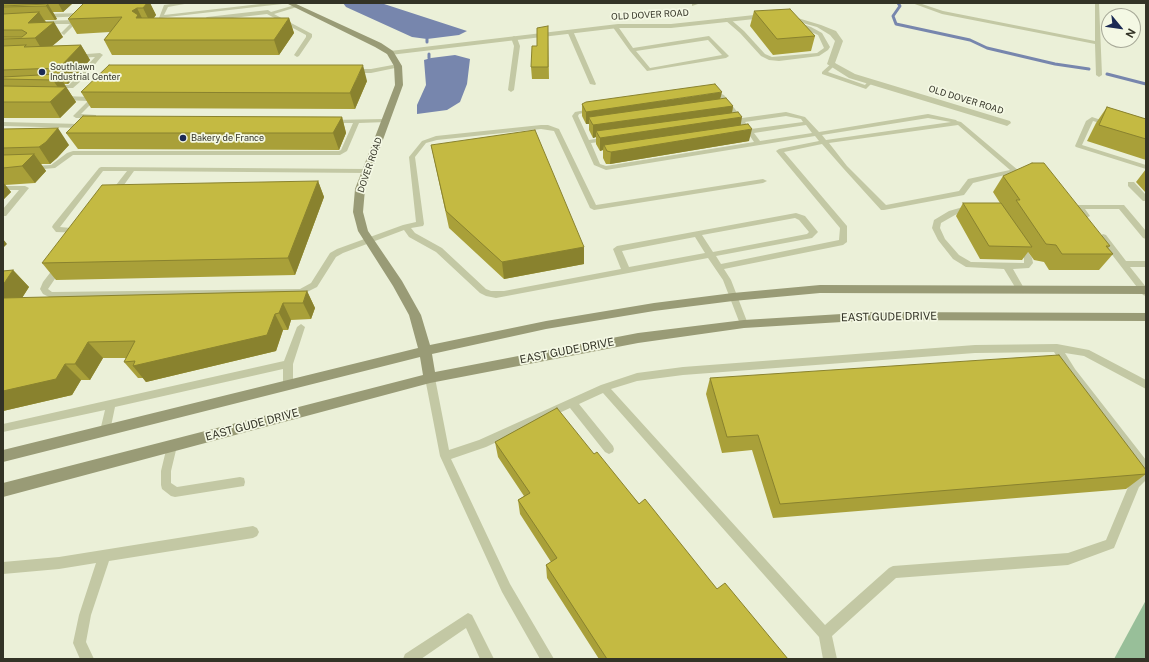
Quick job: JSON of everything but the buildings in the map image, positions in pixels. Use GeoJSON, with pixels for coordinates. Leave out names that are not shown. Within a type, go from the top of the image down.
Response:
{"type":"FeatureCollection","features":[{"type":"Feature","properties":{"kind":"main road","name":"DOVER ROAD"},"geometry":{"type":"LineString","coordinates":[[292,4],[372,41],[390,53],[398,66],[399,85],[366,171],[358,201],[360,222],[368,240],[398,284],[415,315],[425,351],[430,378]]}},
{"type":"Feature","properties":{"kind":"main road"},"geometry":{"type":"LineString","coordinates":[[3,456],[425,351],[600,316],[733,297],[820,289],[1145,291]]}},
{"type":"Feature","properties":{"kind":"main road","name":"EAST GUDE DRIVE"},"geometry":{"type":"LineString","coordinates":[[3,490],[430,378],[638,338],[744,324],[874,316],[1146,317]]}},
{"type":"Feature","properties":{"kind":"street","name":"OLD DOVER ROAD"},"geometry":{"type":"LineString","coordinates":[[390,53],[615,26],[671,26],[771,15],[789,16],[819,26],[833,33],[839,41],[831,64],[852,76],[1007,123]]}},
{"type":"Feature","properties":{"kind":"lane"},"geometry":{"type":"LineString","coordinates":[[34,16],[84,14],[95,3]]}},
{"type":"Feature","properties":{"kind":"lane"},"geometry":{"type":"LineString","coordinates":[[188,3],[166,6],[161,17],[260,4],[282,3]]}},
{"type":"Feature","properties":{"kind":"lane"},"geometry":{"type":"LineString","coordinates":[[914,3],[942,12],[1097,43]]}},
{"type":"Feature","properties":{"kind":"lane"},"geometry":{"type":"LineString","coordinates":[[1097,3],[1099,75]]}},
{"type":"Feature","properties":{"kind":"lane"},"geometry":{"type":"LineString","coordinates":[[270,14],[292,4]]}},
{"type":"Feature","properties":{"kind":"lane"},"geometry":{"type":"LineString","coordinates":[[198,20],[268,12],[309,34],[309,37],[298,55]]}},
{"type":"Feature","properties":{"kind":"lane"},"geometry":{"type":"LineString","coordinates":[[727,19],[742,32],[763,55],[771,59],[820,54],[827,46],[820,34],[809,28],[776,18],[771,15]]}},
{"type":"Feature","properties":{"kind":"lane"},"geometry":{"type":"LineString","coordinates":[[36,23],[74,22],[64,33]]}},
{"type":"Feature","properties":{"kind":"lane"},"geometry":{"type":"LineString","coordinates":[[280,26],[288,24]]}},
{"type":"Feature","properties":{"kind":"lane"},"geometry":{"type":"LineString","coordinates":[[615,26],[632,50],[649,70],[726,56],[710,38],[632,50]]}},
{"type":"Feature","properties":{"kind":"lane"},"geometry":{"type":"LineString","coordinates":[[570,32],[593,84]]}},
{"type":"Feature","properties":{"kind":"lane"},"geometry":{"type":"LineString","coordinates":[[511,90],[517,46],[514,38]]}},
{"type":"Feature","properties":{"kind":"lane"},"geometry":{"type":"LineString","coordinates":[[48,87],[71,87],[100,56],[70,56]]}},
{"type":"Feature","properties":{"kind":"lane"},"geometry":{"type":"LineString","coordinates":[[832,64],[824,73],[866,87],[871,82]]}},
{"type":"Feature","properties":{"kind":"lane"},"geometry":{"type":"LineString","coordinates":[[349,71],[371,71],[398,66]]}},
{"type":"Feature","properties":{"kind":"lane"},"geometry":{"type":"LineString","coordinates":[[98,116],[76,116],[105,87]]}},
{"type":"Feature","properties":{"kind":"lane"},"geometry":{"type":"LineString","coordinates":[[706,94],[719,94],[759,144]]}},
{"type":"Feature","properties":{"kind":"lane"},"geometry":{"type":"LineString","coordinates":[[54,98],[94,98]]}},
{"type":"Feature","properties":{"kind":"lane"},"geometry":{"type":"LineString","coordinates":[[722,107],[730,106]]}},
{"type":"Feature","properties":{"kind":"lane"},"geometry":{"type":"LineString","coordinates":[[599,108],[577,113],[575,116],[597,165],[606,168],[759,144],[817,134],[928,116],[959,123],[1015,171],[971,181],[961,193],[884,208],[845,167],[817,134],[808,123],[803,118],[786,114],[725,122]]}},
{"type":"Feature","properties":{"kind":"lane"},"geometry":{"type":"LineString","coordinates":[[73,134],[91,116]]}},
{"type":"Feature","properties":{"kind":"lane"},"geometry":{"type":"LineString","coordinates":[[1119,126],[1092,119],[1089,121],[1078,146],[1146,167]]}},
{"type":"Feature","properties":{"kind":"lane"},"geometry":{"type":"LineString","coordinates":[[327,121],[385,121]]}},
{"type":"Feature","properties":{"kind":"lane"},"geometry":{"type":"LineString","coordinates":[[28,168],[53,167],[69,154],[73,153],[340,153],[344,151],[357,121]]}},
{"type":"Feature","properties":{"kind":"lane"},"geometry":{"type":"LineString","coordinates":[[740,133],[808,123]]}},
{"type":"Feature","properties":{"kind":"lane"},"geometry":{"type":"LineString","coordinates":[[718,267],[843,242],[844,228],[780,151],[824,142],[959,123]]}},
{"type":"Feature","properties":{"kind":"lane"},"geometry":{"type":"LineString","coordinates":[[3,124],[80,126]]}},
{"type":"Feature","properties":{"kind":"lane"},"geometry":{"type":"LineString","coordinates":[[64,260],[44,289],[51,295],[301,292],[314,285],[333,255],[368,240],[406,227],[420,224],[412,157],[424,142],[436,138],[541,126],[557,130],[594,208],[763,181]]}},
{"type":"Feature","properties":{"kind":"lane"},"geometry":{"type":"LineString","coordinates":[[580,128],[588,127]]}},
{"type":"Feature","properties":{"kind":"lane"},"geometry":{"type":"LineString","coordinates":[[587,142],[618,138]]}},
{"type":"Feature","properties":{"kind":"lane"},"geometry":{"type":"LineString","coordinates":[[593,155],[600,154]]}},
{"type":"Feature","properties":{"kind":"lane"},"geometry":{"type":"LineString","coordinates":[[81,237],[85,231],[59,230],[56,227],[100,169],[366,171]]}},
{"type":"Feature","properties":{"kind":"lane"},"geometry":{"type":"LineString","coordinates":[[108,200],[132,169]]}},
{"type":"Feature","properties":{"kind":"lane"},"geometry":{"type":"LineString","coordinates":[[1130,184],[1146,200]]}},
{"type":"Feature","properties":{"kind":"lane"},"geometry":{"type":"LineString","coordinates":[[3,188],[25,188],[3,214]]}},
{"type":"Feature","properties":{"kind":"lane"},"geometry":{"type":"LineString","coordinates":[[977,205],[952,213],[937,222],[936,228],[942,240],[956,257],[969,265],[1026,266],[1029,263],[1028,258],[1016,240]]}},
{"type":"Feature","properties":{"kind":"lane"},"geometry":{"type":"LineString","coordinates":[[1145,291],[1079,207],[1121,207],[1146,236]]}},
{"type":"Feature","properties":{"kind":"lane"},"geometry":{"type":"LineString","coordinates":[[406,227],[412,235],[439,250],[483,291],[489,294],[504,294],[626,271],[710,255],[809,236],[814,232],[802,218],[796,216],[617,249],[626,271]]}},
{"type":"Feature","properties":{"kind":"lane"},"geometry":{"type":"LineString","coordinates":[[697,234],[727,280],[744,324]]}},
{"type":"Feature","properties":{"kind":"lane"},"geometry":{"type":"LineString","coordinates":[[1124,264],[1146,264]]}},
{"type":"Feature","properties":{"kind":"lane"},"geometry":{"type":"LineString","coordinates":[[1007,266],[1021,290]]}},
{"type":"Feature","properties":{"kind":"lane"},"geometry":{"type":"LineString","coordinates":[[288,385],[288,364],[301,327]]}},
{"type":"Feature","properties":{"kind":"lane"},"geometry":{"type":"LineString","coordinates":[[445,456],[482,444],[604,388],[638,377],[684,371],[975,349],[1057,348],[1086,353],[1146,384]]}},
{"type":"Feature","properties":{"kind":"lane"},"geometry":{"type":"LineString","coordinates":[[1057,348],[1072,372],[1146,468]]}},
{"type":"Feature","properties":{"kind":"lane"},"geometry":{"type":"LineString","coordinates":[[3,428],[288,364]]}},
{"type":"Feature","properties":{"kind":"lane"},"geometry":{"type":"LineString","coordinates":[[430,378],[445,456],[506,588],[548,659]]}},
{"type":"Feature","properties":{"kind":"lane"},"geometry":{"type":"LineString","coordinates":[[604,388],[825,634],[830,659]]}},
{"type":"Feature","properties":{"kind":"lane"},"geometry":{"type":"LineString","coordinates":[[572,403],[609,449]]}},
{"type":"Feature","properties":{"kind":"lane"},"geometry":{"type":"LineString","coordinates":[[105,431],[111,404]]}},
{"type":"Feature","properties":{"kind":"lane"},"geometry":{"type":"LineString","coordinates":[[172,446],[166,471],[166,485],[175,492],[240,482]]}},
{"type":"Feature","properties":{"kind":"lane"},"geometry":{"type":"LineString","coordinates":[[825,634],[893,572],[1068,559],[1110,544],[1135,484],[1146,472]]}},
{"type":"Feature","properties":{"kind":"lane"},"geometry":{"type":"LineString","coordinates":[[3,568],[59,563],[253,532]]}},
{"type":"Feature","properties":{"kind":"lane"},"geometry":{"type":"LineString","coordinates":[[87,659],[79,643],[85,615],[105,556]]}},
{"type":"Feature","properties":{"kind":"lane"},"geometry":{"type":"LineString","coordinates":[[412,659],[468,619],[487,659]]}},
{"type":"Feature","properties":{"kind":"green space"},"geometry":{"type":"Polygon","coordinates":[[[1146,600],[1146,659],[1114,659],[1146,600]]]}},
{"type":"Feature","properties":{"kind":"water"},"geometry":{"type":"Polygon","coordinates":[[[343,3],[381,3],[467,31],[459,35],[427,39],[412,37],[346,7],[343,3]]]}},
{"type":"Feature","properties":{"kind":"water"},"geometry":{"type":"Polygon","coordinates":[[[455,55],[470,59],[467,84],[460,102],[447,110],[417,114],[417,105],[426,85],[424,60],[455,55]]]}},
{"type":"Feature","properties":{"kind":"waterway"},"geometry":{"type":"LineString","coordinates":[[898,3],[900,6],[893,16],[896,24],[970,40],[987,48],[1055,64],[1089,69]]}},
{"type":"Feature","properties":{"kind":"waterway"},"geometry":{"type":"LineString","coordinates":[[1107,74],[1146,84]]}},
{"type":"Feature","properties":{"kind":"place","name":"Southlawn Industrial Center"},"geometry":{"type":"Point","coordinates":[42,72]}},
{"type":"Feature","properties":{"kind":"place","name":"Bakery de France"},"geometry":{"type":"Point","coordinates":[183,138]}}]}
